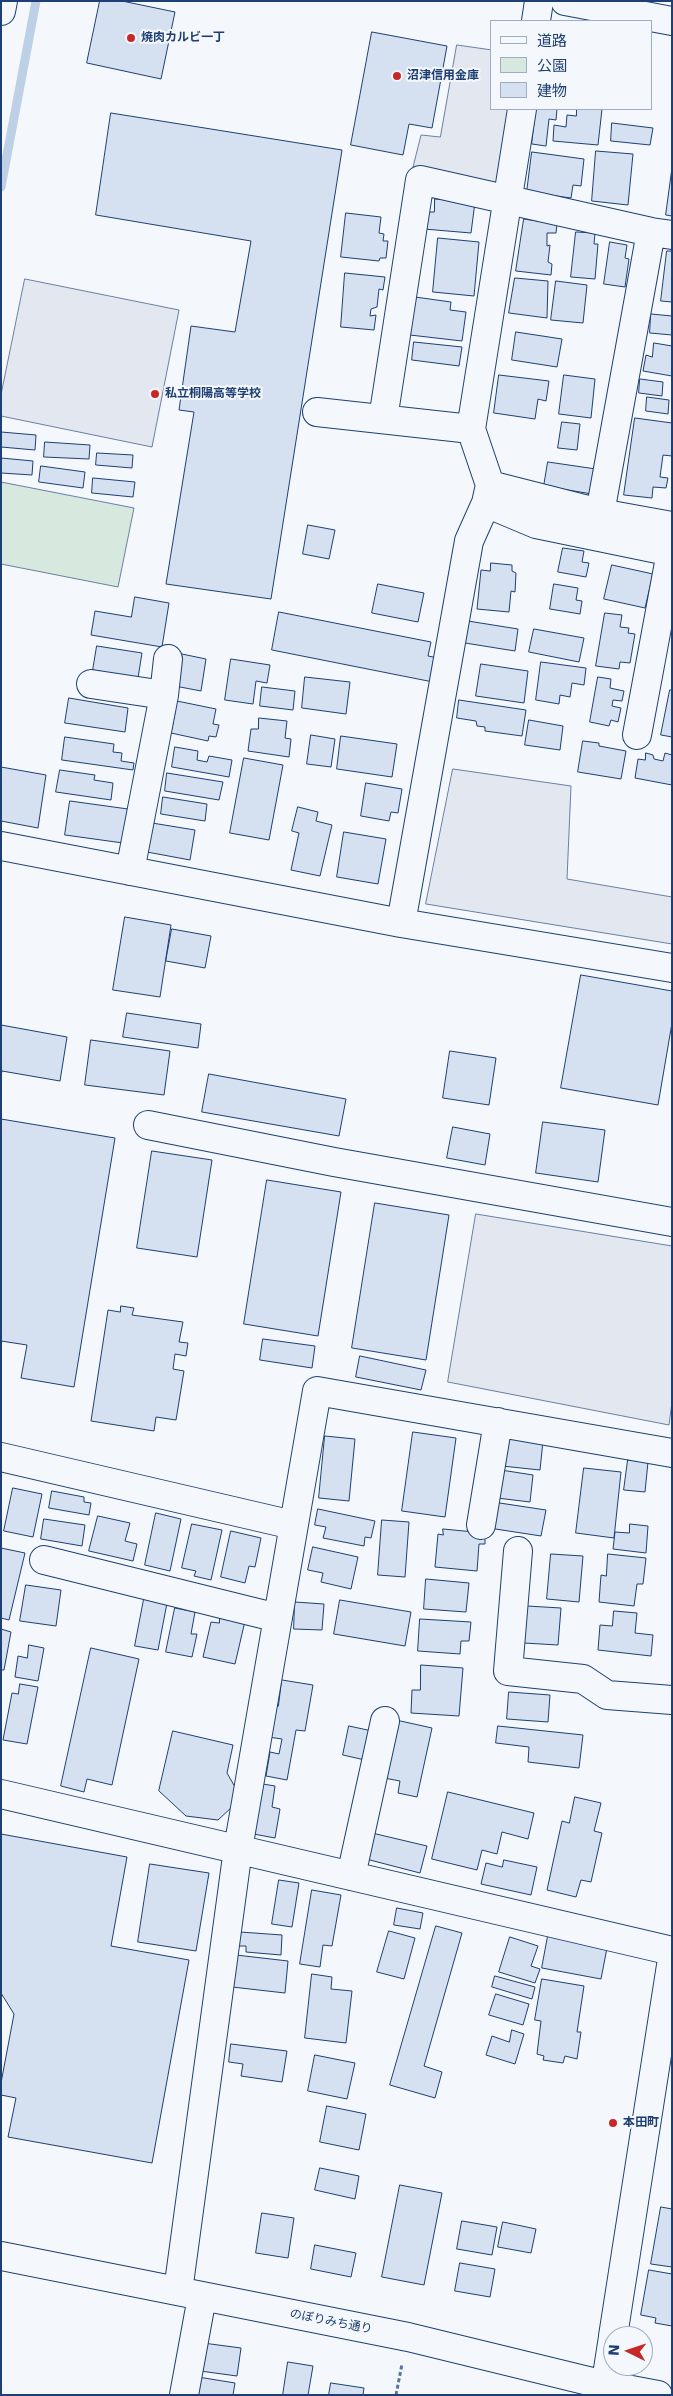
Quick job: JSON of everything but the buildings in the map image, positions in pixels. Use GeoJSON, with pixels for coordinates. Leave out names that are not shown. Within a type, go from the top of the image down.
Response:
{"type":"FeatureCollection","features":[{"type":"Feature","properties":{"kind":"street"},"geometry":{"type":"LineString","coordinates":[[1,11],[3,1]]}},
{"type":"Feature","properties":{"kind":"street"},"geometry":{"type":"LineString","coordinates":[[536,20],[539,1]]}},
{"type":"Feature","properties":{"kind":"street"},"geometry":{"type":"LineString","coordinates":[[565,1],[620,6],[672,21]]}},
{"type":"Feature","properties":{"kind":"street"},"geometry":{"type":"LineString","coordinates":[[401,922],[469,541],[488,494],[472,429],[522,110]]}},
{"type":"Feature","properties":{"kind":"street"},"geometry":{"type":"LineString","coordinates":[[383,419],[420,180],[507,201],[662,234],[600,513]]}},
{"type":"Feature","properties":{"kind":"street"},"geometry":{"type":"LineString","coordinates":[[317,412],[472,429]]}},
{"type":"Feature","properties":{"kind":"street"},"geometry":{"type":"LineString","coordinates":[[488,494],[600,513],[671,543]]}},
{"type":"Feature","properties":{"kind":"street"},"geometry":{"type":"LineString","coordinates":[[488,494],[536,524],[671,543]]}},
{"type":"Feature","properties":{"kind":"street"},"geometry":{"type":"LineString","coordinates":[[637,735],[671,543]]}},
{"type":"Feature","properties":{"kind":"street"},"geometry":{"type":"LineString","coordinates":[[130,871],[164,695],[168,659]]}},
{"type":"Feature","properties":{"kind":"street"},"geometry":{"type":"LineString","coordinates":[[91,684],[164,695]]}},
{"type":"Feature","properties":{"kind":"street"},"geometry":{"type":"LineString","coordinates":[[1,846],[401,922],[672,968]]}},
{"type":"Feature","properties":{"kind":"street"},"geometry":{"type":"LineString","coordinates":[[148,1125],[334,1162],[672,1222]]}},
{"type":"Feature","properties":{"kind":"street"},"geometry":{"type":"LineString","coordinates":[[184,2395],[190,2294],[238,1849],[317,1391],[672,1453]]}},
{"type":"Feature","properties":{"kind":"street"},"geometry":{"type":"LineString","coordinates":[[481,1525],[498,1422]]}},
{"type":"Feature","properties":{"kind":"street"},"geometry":{"type":"LineString","coordinates":[[1,1457],[294,1525]]}},
{"type":"Feature","properties":{"kind":"street"},"geometry":{"type":"LineString","coordinates":[[518,1551],[508,1671],[583,1679],[607,1695],[672,1700]]}},
{"type":"Feature","properties":{"kind":"street"},"geometry":{"type":"LineString","coordinates":[[44,1560],[278,1618]]}},
{"type":"Feature","properties":{"kind":"street"},"geometry":{"type":"LineString","coordinates":[[351,1876],[385,1721]]}},
{"type":"Feature","properties":{"kind":"street"},"geometry":{"type":"LineString","coordinates":[[1,1794],[672,1951]]}},
{"type":"Feature","properties":{"kind":"street"},"geometry":{"type":"LineString","coordinates":[[615,2326],[672,1959]]}},
{"type":"Feature","properties":{"kind":"street","name":"のぼりみち通り"},"geometry":{"type":"LineString","coordinates":[[1,2256],[408,2337],[605,2390],[658,2395]]}},
{"type":"Feature","properties":{"kind":"street"},"geometry":{"type":"LineString","coordinates":[[605,2390],[607,2376]]}},
{"type":"Feature","properties":{"kind":"green space"},"geometry":{"type":"Polygon","coordinates":[[[1,482],[134,508],[118,587],[1,564],[1,482]]]}},
{"type":"Feature","properties":{"kind":"shaded area"},"geometry":{"type":"Polygon","coordinates":[[[457,45],[490,50],[490,110],[513,110],[498,185],[413,167],[421,135],[440,137],[457,45]]]}},
{"type":"Feature","properties":{"kind":"shaded area"},"geometry":{"type":"Polygon","coordinates":[[[25,279],[179,310],[152,447],[1,416],[1,395],[25,279]]]}},
{"type":"Feature","properties":{"kind":"shaded area"},"geometry":{"type":"Polygon","coordinates":[[[453,769],[571,786],[567,879],[672,897],[672,944],[426,904],[453,769]]]}},
{"type":"Feature","properties":{"kind":"shaded area"},"geometry":{"type":"Polygon","coordinates":[[[476,1214],[672,1246],[672,1402],[669,1425],[448,1382],[476,1214]]]}},
{"type":"Feature","properties":{"kind":"waterway"},"geometry":{"type":"LineString","coordinates":[[1,187],[36,1]]}},
{"type":"Feature","properties":{"kind":"place","name":"焼肉カルビ一丁"},"geometry":{"type":"Point","coordinates":[131,38]}},
{"type":"Feature","properties":{"kind":"place","name":"沼津信用金庫"},"geometry":{"type":"Point","coordinates":[397,76]}},
{"type":"Feature","properties":{"kind":"place","name":"私立桐陽高等学校"},"geometry":{"type":"Point","coordinates":[155,394]}},
{"type":"Feature","properties":{"kind":"place","name":"本田町"},"geometry":{"type":"Point","coordinates":[613,2123]}}]}
